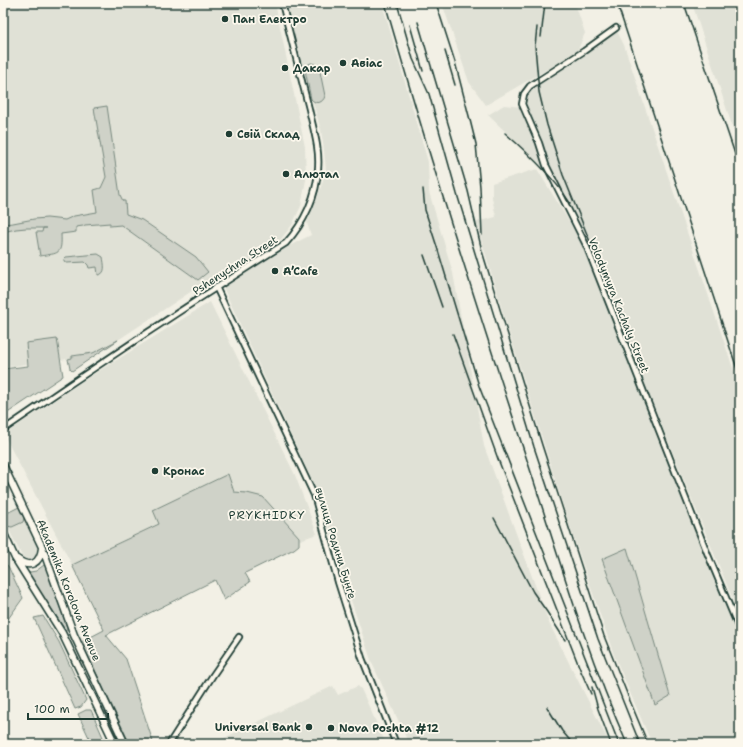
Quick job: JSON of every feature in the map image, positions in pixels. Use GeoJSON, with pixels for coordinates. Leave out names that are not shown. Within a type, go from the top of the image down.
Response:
{"type":"FeatureCollection","features":[{"type":"Feature","properties":{"kind":"main road","name":"Akademika Korolova Avenue"},"geometry":{"type":"LineString","coordinates":[[3,466],[42,547],[74,635],[125,744]]}},
{"type":"Feature","properties":{"kind":"main road","name":"Akademika Korolova Avenue"},"geometry":{"type":"LineString","coordinates":[[3,532],[15,558],[62,633],[115,744]]}},
{"type":"Feature","properties":{"kind":"main road"},"geometry":{"type":"LineString","coordinates":[[15,558],[25,564],[34,563],[40,557],[42,547]]}},
{"type":"Feature","properties":{"kind":"street","name":"Pshenychna Street"},"geometry":{"type":"LineString","coordinates":[[3,430],[84,374],[286,243],[295,233],[304,219],[317,180],[319,168],[318,150],[282,3]]}},
{"type":"Feature","properties":{"kind":"street","name":"Volodymyra Kachaly Street"},"geometry":{"type":"LineString","coordinates":[[616,28],[530,86],[524,94],[522,104],[539,143],[546,165],[586,245],[708,555],[740,631]]}},
{"type":"Feature","properties":{"kind":"street","name":"вулиця Родини Бунґе"},"geometry":{"type":"LineString","coordinates":[[216,287],[314,495],[338,582],[362,658],[396,744]]}},
{"type":"Feature","properties":{"kind":"street"},"geometry":{"type":"LineString","coordinates":[[169,744],[239,637]]}},
{"type":"Feature","properties":{"kind":"shaded area"},"geometry":{"type":"Polygon","coordinates":[[[3,3],[275,3],[305,147],[306,180],[301,206],[292,225],[281,239],[224,275],[210,279],[118,340],[93,353],[72,356],[72,358],[61,360],[60,358],[3,368],[3,3]]]}},
{"type":"Feature","properties":{"kind":"shaded area"},"geometry":{"type":"Polygon","coordinates":[[[287,3],[382,3],[428,162],[429,192],[453,273],[484,446],[549,623],[610,744],[409,744],[372,663],[346,585],[321,500],[223,287],[293,244],[311,235],[307,223],[318,196],[326,170],[321,130],[296,44],[287,3]]]}},
{"type":"Feature","properties":{"kind":"shaded area"},"geometry":{"type":"Polygon","coordinates":[[[442,3],[575,3],[585,33],[577,52],[486,105],[469,82],[442,3]]]}},
{"type":"Feature","properties":{"kind":"shaded area"},"geometry":{"type":"Polygon","coordinates":[[[692,3],[740,3],[740,150],[692,3]]]}},
{"type":"Feature","properties":{"kind":"shaded area"},"geometry":{"type":"Polygon","coordinates":[[[617,31],[624,45],[740,389],[740,617],[588,245],[559,183],[488,115],[504,105],[521,107],[524,104],[525,97],[530,89],[617,31]]]}},
{"type":"Feature","properties":{"kind":"shaded area"},"geometry":{"type":"Polygon","coordinates":[[[311,63],[319,67],[325,96],[321,102],[317,103],[311,99],[305,70],[307,65],[311,63]]]}},
{"type":"Feature","properties":{"kind":"shaded area"},"geometry":{"type":"Polygon","coordinates":[[[107,106],[120,195],[123,201],[125,201],[126,214],[142,220],[196,257],[208,272],[198,280],[121,225],[110,226],[110,223],[76,227],[76,232],[61,234],[61,246],[58,252],[40,256],[36,232],[42,232],[43,228],[16,229],[3,232],[3,224],[47,218],[65,220],[74,216],[97,212],[94,190],[101,188],[106,177],[94,108],[107,106]]]}},
{"type":"Feature","properties":{"kind":"shaded area"},"geometry":{"type":"Polygon","coordinates":[[[537,169],[584,246],[704,556],[740,640],[740,744],[652,744],[614,655],[568,521],[476,222],[496,217],[492,198],[492,183],[537,169]]]}},
{"type":"Feature","properties":{"kind":"shaded area"},"geometry":{"type":"Polygon","coordinates":[[[98,254],[103,257],[104,271],[98,275],[97,267],[89,268],[85,262],[67,263],[64,261],[66,257],[98,254]]]}},
{"type":"Feature","properties":{"kind":"shaded area"},"geometry":{"type":"Polygon","coordinates":[[[210,302],[295,475],[317,534],[258,555],[231,491],[72,565],[4,435],[86,379],[210,302]]]}},
{"type":"Feature","properties":{"kind":"shaded area"},"geometry":{"type":"Polygon","coordinates":[[[57,339],[63,376],[3,416],[3,369],[28,366],[26,343],[57,339]]]}},
{"type":"Feature","properties":{"kind":"shaded area"},"geometry":{"type":"Polygon","coordinates":[[[118,340],[72,371],[70,369],[68,359],[72,358],[72,356],[93,353],[118,340]]]}},
{"type":"Feature","properties":{"kind":"shaded area"},"geometry":{"type":"Polygon","coordinates":[[[228,474],[234,492],[247,493],[263,497],[299,537],[299,545],[294,549],[245,573],[250,582],[224,600],[215,580],[106,635],[126,659],[153,742],[151,744],[130,744],[83,645],[83,641],[104,630],[72,565],[159,524],[153,510],[228,474]]]}},
{"type":"Feature","properties":{"kind":"shaded area"},"geometry":{"type":"Polygon","coordinates":[[[19,507],[39,547],[38,554],[27,560],[22,556],[3,518],[3,515],[19,507]]]}},
{"type":"Feature","properties":{"kind":"shaded area"},"geometry":{"type":"Polygon","coordinates":[[[19,507],[24,518],[23,522],[12,527],[7,526],[3,515],[19,507]]]}},
{"type":"Feature","properties":{"kind":"shaded area"},"geometry":{"type":"Polygon","coordinates":[[[627,548],[670,696],[655,705],[602,559],[627,548]]]}},
{"type":"Feature","properties":{"kind":"shaded area"},"geometry":{"type":"Polygon","coordinates":[[[3,563],[8,566],[23,598],[3,626],[3,563]]]}},
{"type":"Feature","properties":{"kind":"shaded area"},"geometry":{"type":"Polygon","coordinates":[[[44,565],[46,566],[67,628],[66,630],[29,574],[30,572],[36,571],[44,565]]]}},
{"type":"Feature","properties":{"kind":"shaded area"},"geometry":{"type":"Polygon","coordinates":[[[43,616],[59,642],[86,700],[81,707],[75,709],[34,618],[43,616]]]}},
{"type":"Feature","properties":{"kind":"shaded area"},"geometry":{"type":"Polygon","coordinates":[[[333,686],[338,695],[358,686],[361,689],[386,744],[225,744],[222,739],[333,686]]]}},
{"type":"Feature","properties":{"kind":"shaded area"},"geometry":{"type":"Polygon","coordinates":[[[86,710],[91,710],[106,744],[92,744],[78,714],[86,710]]]}},
{"type":"Feature","properties":{"kind":"railway"},"geometry":{"type":"LineString","coordinates":[[385,3],[454,232],[561,567],[598,674],[627,744]]}},
{"type":"Feature","properties":{"kind":"railway"},"geometry":{"type":"LineString","coordinates":[[397,3],[413,59],[429,94],[457,194],[534,447],[598,639],[640,744]]}},
{"type":"Feature","properties":{"kind":"railway"},"geometry":{"type":"LineString","coordinates":[[436,3],[455,62],[476,144],[482,235]]}},
{"type":"Feature","properties":{"kind":"railway"},"geometry":{"type":"LineString","coordinates":[[541,37],[545,3]]}},
{"type":"Feature","properties":{"kind":"railway"},"geometry":{"type":"LineString","coordinates":[[617,3],[740,378]]}},
{"type":"Feature","properties":{"kind":"railway"},"geometry":{"type":"LineString","coordinates":[[684,3],[740,169]]}},
{"type":"Feature","properties":{"kind":"railway"},"geometry":{"type":"LineString","coordinates":[[418,22],[468,191],[482,251],[542,445],[604,636],[648,744]]}},
{"type":"Feature","properties":{"kind":"railway"},"geometry":{"type":"LineString","coordinates":[[410,25],[423,71]]}},
{"type":"Feature","properties":{"kind":"railway"},"geometry":{"type":"LineString","coordinates":[[537,27],[535,46],[539,92],[547,125],[563,175],[595,254]]}},
{"type":"Feature","properties":{"kind":"railway"},"geometry":{"type":"LineString","coordinates":[[445,51],[455,85]]}},
{"type":"Feature","properties":{"kind":"railway"},"geometry":{"type":"LineString","coordinates":[[505,133],[548,175],[564,193],[570,203]]}},
{"type":"Feature","properties":{"kind":"railway"},"geometry":{"type":"LineString","coordinates":[[423,189],[425,210],[479,386],[619,744]]}},
{"type":"Feature","properties":{"kind":"railway"},"geometry":{"type":"LineString","coordinates":[[424,255],[442,307]]}},
{"type":"Feature","properties":{"kind":"railway"},"geometry":{"type":"LineString","coordinates":[[453,334],[498,459],[582,674]]}},
{"type":"Feature","properties":{"kind":"railway"},"geometry":{"type":"LineString","coordinates":[[494,518],[533,592],[565,640]]}},
{"type":"Feature","properties":{"kind":"railway"},"geometry":{"type":"LineString","coordinates":[[580,669],[591,694]]}},
{"type":"Feature","properties":{"kind":"railway"},"geometry":{"type":"LineString","coordinates":[[592,687],[598,709],[611,744]]}},
{"type":"Feature","properties":{"kind":"railway"},"geometry":{"type":"LineString","coordinates":[[547,707],[562,731],[573,744]]}},
{"type":"Feature","properties":{"kind":"place","name":"Пан Електро"},"geometry":{"type":"Point","coordinates":[225,19]}},
{"type":"Feature","properties":{"kind":"place","name":"Авіас"},"geometry":{"type":"Point","coordinates":[343,63]}},
{"type":"Feature","properties":{"kind":"place","name":"Дакар"},"geometry":{"type":"Point","coordinates":[285,68]}},
{"type":"Feature","properties":{"kind":"place","name":"Свій Склад"},"geometry":{"type":"Point","coordinates":[229,134]}},
{"type":"Feature","properties":{"kind":"place","name":"Алютал"},"geometry":{"type":"Point","coordinates":[286,174]}},
{"type":"Feature","properties":{"kind":"place","name":"A’Cafe"},"geometry":{"type":"Point","coordinates":[275,271]}},
{"type":"Feature","properties":{"kind":"place","name":"Кронас"},"geometry":{"type":"Point","coordinates":[155,471]}},
{"type":"Feature","properties":{"kind":"place","name":"Universal Bank"},"geometry":{"type":"Point","coordinates":[309,727]}},
{"type":"Feature","properties":{"kind":"place","name":"Nova Poshta #12"},"geometry":{"type":"Point","coordinates":[331,728]}},
{"type":"Feature","properties":{"kind":"district","name":"PRYKHIDKY"},"geometry":{"type":"Point","coordinates":[267,515]}}]}
